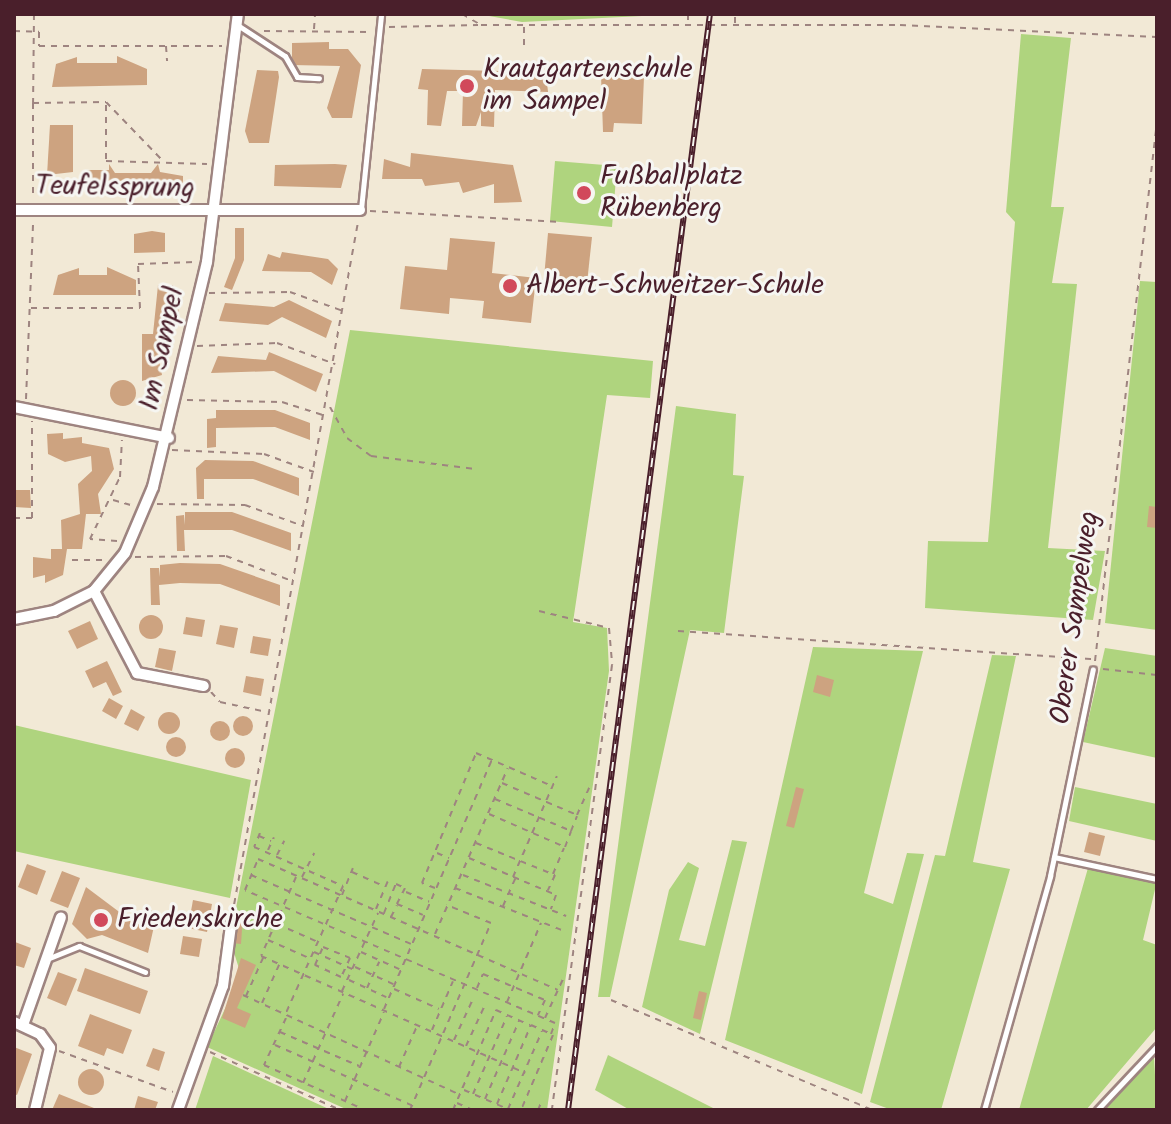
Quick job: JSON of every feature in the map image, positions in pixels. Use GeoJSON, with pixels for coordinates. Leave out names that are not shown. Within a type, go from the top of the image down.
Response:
{"type":"FeatureCollection","features":[{"type":"Feature","properties":{"kind":"street","name":"Im Sampel"},"geometry":{"type":"LineString","coordinates":[[94,591],[130,542],[167,444],[207,262],[238,47],[238,14]]}},
{"type":"Feature","properties":{"kind":"street","name":"Teufelssprung"},"geometry":{"type":"LineString","coordinates":[[14,210],[215,213],[360,210]]}},
{"type":"Feature","properties":{"kind":"street"},"geometry":{"type":"LineString","coordinates":[[14,407],[121,425],[167,444]]}},
{"type":"Feature","properties":{"kind":"street"},"geometry":{"type":"LineString","coordinates":[[14,619],[94,591],[137,673],[204,686]]}},
{"type":"Feature","properties":{"kind":"street"},"geometry":{"type":"LineString","coordinates":[[35,1110],[50,1048],[18,1023],[61,917]]}},
{"type":"Feature","properties":{"kind":"street"},"geometry":{"type":"LineString","coordinates":[[178,1110],[223,986],[231,925]]}},
{"type":"Feature","properties":{"kind":"lane"},"geometry":{"type":"LineString","coordinates":[[360,210],[381,14]]}},
{"type":"Feature","properties":{"kind":"lane"},"geometry":{"type":"LineString","coordinates":[[239,26],[285,56],[297,77],[319,78]]}},
{"type":"Feature","properties":{"kind":"lane","name":"Oberer Sampelweg"},"geometry":{"type":"LineString","coordinates":[[984,1110],[1054,857],[1093,669]]}},
{"type":"Feature","properties":{"kind":"lane"},"geometry":{"type":"LineString","coordinates":[[1054,857],[1157,879]]}},
{"type":"Feature","properties":{"kind":"lane"},"geometry":{"type":"LineString","coordinates":[[46,959],[79,946],[145,972]]}},
{"type":"Feature","properties":{"kind":"lane"},"geometry":{"type":"LineString","coordinates":[[1097,1110],[1157,1046]]}},
{"type":"Feature","properties":{"kind":"path"},"geometry":{"type":"LineString","coordinates":[[14,518],[32,518],[29,409],[33,210],[31,32],[34,14]]}},
{"type":"Feature","properties":{"kind":"path"},"geometry":{"type":"LineString","coordinates":[[314,30],[315,14]]}},
{"type":"Feature","properties":{"kind":"path"},"geometry":{"type":"LineString","coordinates":[[462,14],[481,25]]}},
{"type":"Feature","properties":{"kind":"path"},"geometry":{"type":"LineString","coordinates":[[688,14],[688,23]]}},
{"type":"Feature","properties":{"kind":"path"},"geometry":{"type":"LineString","coordinates":[[734,24],[735,14]]}},
{"type":"Feature","properties":{"kind":"path"},"geometry":{"type":"LineString","coordinates":[[258,31],[688,23],[1157,37]]}},
{"type":"Feature","properties":{"kind":"path"},"geometry":{"type":"LineString","coordinates":[[524,26],[524,49]]}},
{"type":"Feature","properties":{"kind":"path"},"geometry":{"type":"LineString","coordinates":[[14,31],[39,32],[39,46],[238,47]]}},
{"type":"Feature","properties":{"kind":"path"},"geometry":{"type":"LineString","coordinates":[[166,46],[167,61]]}},
{"type":"Feature","properties":{"kind":"path"},"geometry":{"type":"LineString","coordinates":[[33,103],[106,102],[162,160]]}},
{"type":"Feature","properties":{"kind":"path"},"geometry":{"type":"LineString","coordinates":[[106,102],[106,161],[162,160],[220,165]]}},
{"type":"Feature","properties":{"kind":"path","name":"Oberer Sampelweg"},"geometry":{"type":"LineString","coordinates":[[1093,669],[1157,121]]}},
{"type":"Feature","properties":{"kind":"path"},"geometry":{"type":"LineString","coordinates":[[231,925],[268,713],[329,407],[360,210],[561,222]]}},
{"type":"Feature","properties":{"kind":"path"},"geometry":{"type":"LineString","coordinates":[[30,308],[140,308],[138,264],[207,262]]}},
{"type":"Feature","properties":{"kind":"path"},"geometry":{"type":"LineString","coordinates":[[200,293],[290,292],[344,312]]}},
{"type":"Feature","properties":{"kind":"path"},"geometry":{"type":"LineString","coordinates":[[188,347],[277,343],[336,364]]}},
{"type":"Feature","properties":{"kind":"path"},"geometry":{"type":"LineString","coordinates":[[176,400],[282,402],[327,416]]}},
{"type":"Feature","properties":{"kind":"path"},"geometry":{"type":"LineString","coordinates":[[329,407],[347,438],[371,456],[475,469]]}},
{"type":"Feature","properties":{"kind":"path"},"geometry":{"type":"LineString","coordinates":[[121,425],[112,499],[90,539],[130,542]]}},
{"type":"Feature","properties":{"kind":"path"},"geometry":{"type":"LineString","coordinates":[[167,444],[264,454],[315,473]]}},
{"type":"Feature","properties":{"kind":"path"},"geometry":{"type":"LineString","coordinates":[[112,499],[146,505],[245,505],[304,526]]}},
{"type":"Feature","properties":{"kind":"path"},"geometry":{"type":"LineString","coordinates":[[72,560],[122,556],[226,556],[293,581]]}},
{"type":"Feature","properties":{"kind":"path"},"geometry":{"type":"LineString","coordinates":[[539,611],[609,628],[612,665],[552,1110]]}},
{"type":"Feature","properties":{"kind":"path"},"geometry":{"type":"LineString","coordinates":[[678,631],[1095,659]]}},
{"type":"Feature","properties":{"kind":"path"},"geometry":{"type":"LineString","coordinates":[[1093,669],[1157,675]]}},
{"type":"Feature","properties":{"kind":"path"},"geometry":{"type":"LineString","coordinates":[[204,686],[220,702],[268,713]]}},
{"type":"Feature","properties":{"kind":"path"},"geometry":{"type":"LineString","coordinates":[[436,889],[422,883],[476,753],[552,786]]}},
{"type":"Feature","properties":{"kind":"path"},"geometry":{"type":"LineString","coordinates":[[345,1101],[492,760]]}},
{"type":"Feature","properties":{"kind":"path"},"geometry":{"type":"LineString","coordinates":[[434,936],[508,767]]}},
{"type":"Feature","properties":{"kind":"path"},"geometry":{"type":"LineString","coordinates":[[502,907],[557,776]]}},
{"type":"Feature","properties":{"kind":"path"},"geometry":{"type":"LineString","coordinates":[[501,783],[577,815]]}},
{"type":"Feature","properties":{"kind":"path"},"geometry":{"type":"LineString","coordinates":[[548,891],[589,788]]}},
{"type":"Feature","properties":{"kind":"path"},"geometry":{"type":"LineString","coordinates":[[494,798],[571,831]]}},
{"type":"Feature","properties":{"kind":"path"},"geometry":{"type":"LineString","coordinates":[[487,813],[565,847]]}},
{"type":"Feature","properties":{"kind":"path"},"geometry":{"type":"LineString","coordinates":[[267,852],[273,839],[259,835],[254,847],[343,886],[340,896]]}},
{"type":"Feature","properties":{"kind":"path"},"geometry":{"type":"LineString","coordinates":[[277,856],[284,841]]}},
{"type":"Feature","properties":{"kind":"path"},"geometry":{"type":"LineString","coordinates":[[475,842],[553,874]]}},
{"type":"Feature","properties":{"kind":"path"},"geometry":{"type":"LineString","coordinates":[[435,852],[450,858]]}},
{"type":"Feature","properties":{"kind":"path"},"geometry":{"type":"LineString","coordinates":[[302,878],[314,853]]}},
{"type":"Feature","properties":{"kind":"path"},"geometry":{"type":"LineString","coordinates":[[468,858],[556,895],[550,910]]}},
{"type":"Feature","properties":{"kind":"path"},"geometry":{"type":"LineString","coordinates":[[521,1110],[555,1023],[245,890],[258,859],[558,990]]}},
{"type":"Feature","properties":{"kind":"path"},"geometry":{"type":"LineString","coordinates":[[365,1110],[264,1065],[352,870],[385,887]]}},
{"type":"Feature","properties":{"kind":"path"},"geometry":{"type":"LineString","coordinates":[[461,874],[566,916]]}},
{"type":"Feature","properties":{"kind":"path"},"geometry":{"type":"LineString","coordinates":[[251,875],[412,944]]}},
{"type":"Feature","properties":{"kind":"path"},"geometry":{"type":"LineString","coordinates":[[297,876],[268,940],[264,957],[244,996],[460,1095]]}},
{"type":"Feature","properties":{"kind":"path"},"geometry":{"type":"LineString","coordinates":[[303,1083],[371,928],[388,881]]}},
{"type":"Feature","properties":{"kind":"path"},"geometry":{"type":"LineString","coordinates":[[383,914],[396,884],[403,891],[430,903]]}},
{"type":"Feature","properties":{"kind":"path"},"geometry":{"type":"LineString","coordinates":[[455,888],[564,931]]}},
{"type":"Feature","properties":{"kind":"path"},"geometry":{"type":"LineString","coordinates":[[391,917],[403,891]]}},
{"type":"Feature","properties":{"kind":"path"},"geometry":{"type":"LineString","coordinates":[[397,904],[425,915]]}},
{"type":"Feature","properties":{"kind":"path"},"geometry":{"type":"LineString","coordinates":[[273,1044],[411,1108],[491,923],[447,905]]}},
{"type":"Feature","properties":{"kind":"path"},"geometry":{"type":"LineString","coordinates":[[507,1002],[541,922]]}},
{"type":"Feature","properties":{"kind":"path"},"geometry":{"type":"LineString","coordinates":[[276,923],[318,942]]}},
{"type":"Feature","properties":{"kind":"path"},"geometry":{"type":"LineString","coordinates":[[268,940],[311,958]]}},
{"type":"Feature","properties":{"kind":"path"},"geometry":{"type":"LineString","coordinates":[[323,947],[350,958],[346,966],[341,977],[315,965],[323,947]]}},
{"type":"Feature","properties":{"kind":"path"},"geometry":{"type":"LineString","coordinates":[[313,952],[373,975],[441,1010]]}},
{"type":"Feature","properties":{"kind":"path"},"geometry":{"type":"LineString","coordinates":[[360,952],[401,970]]}},
{"type":"Feature","properties":{"kind":"path"},"geometry":{"type":"LineString","coordinates":[[264,957],[524,1073]]}},
{"type":"Feature","properties":{"kind":"path"},"geometry":{"type":"LineString","coordinates":[[367,988],[380,960]]}},
{"type":"Feature","properties":{"kind":"path"},"geometry":{"type":"LineString","coordinates":[[261,1004],[279,964]]}},
{"type":"Feature","properties":{"kind":"path"},"geometry":{"type":"LineString","coordinates":[[477,989],[483,974],[545,1000],[538,1015]]}},
{"type":"Feature","properties":{"kind":"path"},"geometry":{"type":"LineString","coordinates":[[431,1031],[454,979]]}},
{"type":"Feature","properties":{"kind":"path"},"geometry":{"type":"LineString","coordinates":[[545,1018],[563,979]]}},
{"type":"Feature","properties":{"kind":"path"},"geometry":{"type":"LineString","coordinates":[[347,980],[388,998]]}},
{"type":"Feature","properties":{"kind":"path"},"geometry":{"type":"LineString","coordinates":[[611,1000],[873,1110]]}},
{"type":"Feature","properties":{"kind":"path"},"geometry":{"type":"LineString","coordinates":[[453,1041],[472,1001]]}},
{"type":"Feature","properties":{"kind":"path"},"geometry":{"type":"LineString","coordinates":[[466,1047],[484,1007]]}},
{"type":"Feature","properties":{"kind":"path"},"geometry":{"type":"LineString","coordinates":[[453,1110],[496,1010],[551,1034]]}},
{"type":"Feature","properties":{"kind":"path"},"geometry":{"type":"LineString","coordinates":[[473,1094],[508,1015]]}},
{"type":"Feature","properties":{"kind":"path"},"geometry":{"type":"LineString","coordinates":[[485,1099],[519,1020]]}},
{"type":"Feature","properties":{"kind":"path"},"geometry":{"type":"LineString","coordinates":[[399,1067],[417,1025]]}},
{"type":"Feature","properties":{"kind":"path"},"geometry":{"type":"LineString","coordinates":[[497,1104],[531,1025]]}},
{"type":"Feature","properties":{"kind":"path"},"geometry":{"type":"LineString","coordinates":[[462,1089],[509,1110],[542,1030]]}},
{"type":"Feature","properties":{"kind":"path"},"geometry":{"type":"LineString","coordinates":[[279,1031],[361,1066]]}},
{"type":"Feature","properties":{"kind":"path"},"geometry":{"type":"LineString","coordinates":[[200,1047],[340,1110]]}},
{"type":"Feature","properties":{"kind":"path"},"geometry":{"type":"LineString","coordinates":[[50,1048],[183,1095]]}},
{"type":"Feature","properties":{"kind":"path"},"geometry":{"type":"LineString","coordinates":[[456,1103],[473,1110]]}},
{"type":"Feature","properties":{"kind":"path"},"geometry":{"type":"LineString","coordinates":[[538,1110],[541,1103]]}},
{"type":"Feature","properties":{"kind":"green space"},"geometry":{"type":"Polygon","coordinates":[[[478,14],[682,14],[522,22],[478,14]]]}},
{"type":"Feature","properties":{"kind":"green space"},"geometry":{"type":"Polygon","coordinates":[[[1021,34],[1071,38],[1051,207],[1064,207],[1052,283],[1077,284],[1048,548],[1105,551],[1093,620],[925,608],[928,541],[988,542],[1015,222],[1006,212],[1021,34]]]}},
{"type":"Feature","properties":{"kind":"green space","name":"Fußballplatz Rübenberg"},"geometry":{"type":"Polygon","coordinates":[[[555,161],[617,166],[612,227],[550,221],[555,161]]]}},
{"type":"Feature","properties":{"kind":"green space"},"geometry":{"type":"Polygon","coordinates":[[[1140,281],[1157,282],[1157,630],[1105,623],[1140,281]]]}},
{"type":"Feature","properties":{"kind":"green space"},"geometry":{"type":"Polygon","coordinates":[[[350,330],[653,361],[650,398],[607,395],[573,622],[607,628],[609,671],[547,1110],[348,1110],[207,1047],[241,975],[231,943],[235,913],[350,330]]]}},
{"type":"Feature","properties":{"kind":"green space"},"geometry":{"type":"Polygon","coordinates":[[[676,406],[736,414],[733,475],[744,476],[724,633],[690,630],[610,997],[598,997],[676,406]]]}},
{"type":"Feature","properties":{"kind":"green space"},"geometry":{"type":"Polygon","coordinates":[[[813,647],[923,651],[864,893],[893,904],[907,853],[924,854],[862,1094],[725,1040],[813,647]]]}},
{"type":"Feature","properties":{"kind":"green space"},"geometry":{"type":"Polygon","coordinates":[[[1105,648],[1157,656],[1157,758],[1083,742],[1105,648]]]}},
{"type":"Feature","properties":{"kind":"green space"},"geometry":{"type":"Polygon","coordinates":[[[992,655],[1016,656],[973,862],[1010,869],[941,1110],[892,1110],[870,1102],[935,855],[945,856],[992,655]]]}},
{"type":"Feature","properties":{"kind":"green space"},"geometry":{"type":"Polygon","coordinates":[[[14,725],[251,780],[230,898],[14,851],[14,725]]]}},
{"type":"Feature","properties":{"kind":"green space"},"geometry":{"type":"Polygon","coordinates":[[[1075,787],[1157,804],[1157,841],[1069,821],[1075,787]]]}},
{"type":"Feature","properties":{"kind":"green space"},"geometry":{"type":"Polygon","coordinates":[[[732,840],[747,842],[700,1034],[642,1007],[669,890],[688,862],[699,868],[679,940],[705,946],[732,840]]]}},
{"type":"Feature","properties":{"kind":"green space"},"geometry":{"type":"Polygon","coordinates":[[[1088,868],[1157,881],[1143,940],[1157,945],[1157,1027],[1086,1110],[1019,1110],[1088,868]]]}},
{"type":"Feature","properties":{"kind":"green space"},"geometry":{"type":"Polygon","coordinates":[[[608,1055],[717,1110],[630,1110],[595,1090],[608,1055]]]}},
{"type":"Feature","properties":{"kind":"green space"},"geometry":{"type":"Polygon","coordinates":[[[213,1056],[331,1110],[195,1110],[213,1056]]]}},
{"type":"Feature","properties":{"kind":"green space"},"geometry":{"type":"Polygon","coordinates":[[[1154,1057],[1157,1110],[1100,1110],[1154,1057]]]}},
{"type":"Feature","properties":{"kind":"building"},"geometry":{"type":"Polygon","coordinates":[[[329,42],[329,49],[348,49],[361,65],[352,118],[332,118],[327,108],[340,66],[292,65],[292,43],[329,42]]]}},
{"type":"Feature","properties":{"kind":"building"},"geometry":{"type":"Polygon","coordinates":[[[117,56],[147,69],[147,85],[52,87],[56,64],[77,57],[77,63],[117,63],[117,56]]]}},
{"type":"Feature","properties":{"kind":"building"},"geometry":{"type":"Polygon","coordinates":[[[422,69],[546,72],[548,92],[495,90],[494,127],[481,126],[481,112],[476,126],[462,126],[463,91],[447,91],[441,126],[427,125],[428,90],[418,89],[422,69]]]}},
{"type":"Feature","properties":{"kind":"building"},"geometry":{"type":"Polygon","coordinates":[[[257,70],[278,71],[279,77],[269,143],[249,143],[245,131],[257,70]]]}},
{"type":"Feature","properties":{"kind":"building"},"geometry":{"type":"Polygon","coordinates":[[[601,75],[644,77],[642,124],[614,123],[613,132],[603,132],[601,75]]]}},
{"type":"Feature","properties":{"kind":"building"},"geometry":{"type":"Polygon","coordinates":[[[50,125],[73,125],[73,172],[47,175],[50,125]]]}},
{"type":"Feature","properties":{"kind":"building"},"geometry":{"type":"Polygon","coordinates":[[[411,153],[513,165],[522,202],[494,203],[494,184],[463,193],[459,182],[425,186],[422,179],[382,179],[384,159],[410,167],[411,153]]]}},
{"type":"Feature","properties":{"kind":"building"},"geometry":{"type":"Polygon","coordinates":[[[109,164],[115,173],[151,173],[158,164],[160,172],[183,176],[183,191],[87,186],[87,170],[109,170],[109,164]]]}},
{"type":"Feature","properties":{"kind":"building"},"geometry":{"type":"Polygon","coordinates":[[[275,165],[347,165],[341,188],[274,186],[275,165]]]}},
{"type":"Feature","properties":{"kind":"building"},"geometry":{"type":"Polygon","coordinates":[[[235,228],[244,228],[244,260],[232,290],[224,287],[235,258],[235,228]]]}},
{"type":"Feature","properties":{"kind":"building"},"geometry":{"type":"Polygon","coordinates":[[[152,231],[165,233],[165,252],[134,253],[134,234],[152,231]]]}},
{"type":"Feature","properties":{"kind":"building"},"geometry":{"type":"Polygon","coordinates":[[[548,233],[592,237],[587,283],[544,278],[548,233]]]}},
{"type":"Feature","properties":{"kind":"building"},"geometry":{"type":"Polygon","coordinates":[[[450,238],[495,242],[492,273],[536,278],[531,323],[482,318],[484,301],[450,298],[449,314],[400,309],[405,266],[447,270],[450,238]]]}},
{"type":"Feature","properties":{"kind":"building"},"geometry":{"type":"Polygon","coordinates":[[[282,252],[328,259],[338,269],[332,285],[311,272],[262,271],[268,254],[280,258],[282,252]]]}},
{"type":"Feature","properties":{"kind":"building"},"geometry":{"type":"Polygon","coordinates":[[[107,267],[136,280],[136,295],[53,295],[58,275],[79,268],[79,275],[107,275],[107,267]]]}},
{"type":"Feature","properties":{"kind":"building"},"geometry":{"type":"Polygon","coordinates":[[[158,285],[173,285],[179,312],[170,315],[171,334],[159,334],[159,351],[168,354],[159,360],[162,375],[142,381],[142,334],[153,334],[158,285]]]}},
{"type":"Feature","properties":{"kind":"building"},"geometry":{"type":"Polygon","coordinates":[[[289,300],[332,321],[326,338],[282,317],[268,325],[219,321],[225,303],[274,307],[289,300]]]}},
{"type":"Feature","properties":{"kind":"building"},"geometry":{"type":"Polygon","coordinates":[[[269,352],[323,374],[316,392],[274,371],[211,373],[218,356],[266,360],[269,352]]]}},
{"type":"Feature","properties":{"kind":"building"},"geometry":{"type":"Polygon","coordinates":[[[123,380],[132,384],[136,393],[132,402],[123,406],[114,402],[110,393],[114,384],[123,380]]]}},
{"type":"Feature","properties":{"kind":"building"},"geometry":{"type":"Polygon","coordinates":[[[216,410],[275,410],[310,423],[310,440],[275,427],[216,428],[216,447],[207,448],[207,419],[216,418],[216,410]]]}},
{"type":"Feature","properties":{"kind":"building"},"geometry":{"type":"Polygon","coordinates":[[[63,433],[63,439],[82,437],[82,443],[109,448],[114,469],[98,494],[101,514],[86,514],[82,549],[67,549],[63,575],[45,583],[45,575],[33,578],[33,557],[51,559],[51,549],[62,549],[61,520],[80,514],[78,484],[92,471],[91,456],[65,462],[48,454],[47,434],[63,433]]]}},
{"type":"Feature","properties":{"kind":"building"},"geometry":{"type":"Polygon","coordinates":[[[205,460],[253,461],[299,478],[299,496],[253,479],[204,479],[204,499],[197,499],[196,468],[205,460]]]}},
{"type":"Feature","properties":{"kind":"building"},"geometry":{"type":"Polygon","coordinates":[[[14,490],[30,490],[31,508],[14,507],[14,490]]]}},
{"type":"Feature","properties":{"kind":"building"},"geometry":{"type":"Polygon","coordinates":[[[1149,506],[1157,507],[1157,528],[1147,527],[1149,506]]]}},
{"type":"Feature","properties":{"kind":"building"},"geometry":{"type":"Polygon","coordinates":[[[185,512],[232,512],[291,533],[291,551],[232,530],[184,530],[185,551],[177,551],[176,516],[184,515],[185,525],[185,512]]]}},
{"type":"Feature","properties":{"kind":"building"},"geometry":{"type":"Polygon","coordinates":[[[220,564],[280,585],[280,606],[220,584],[180,583],[159,585],[160,605],[151,605],[150,568],[159,568],[160,577],[160,565],[220,564]]]}},
{"type":"Feature","properties":{"kind":"building"},"geometry":{"type":"Polygon","coordinates":[[[151,615],[160,618],[163,627],[160,636],[151,639],[142,636],[139,627],[142,618],[151,615]]]}},
{"type":"Feature","properties":{"kind":"building"},"geometry":{"type":"Polygon","coordinates":[[[186,617],[205,620],[202,637],[183,634],[186,617]]]}},
{"type":"Feature","properties":{"kind":"building"},"geometry":{"type":"Polygon","coordinates":[[[90,621],[98,639],[77,649],[68,631],[90,621]]]}},
{"type":"Feature","properties":{"kind":"building"},"geometry":{"type":"Polygon","coordinates":[[[220,625],[238,628],[234,648],[216,644],[220,625]]]}},
{"type":"Feature","properties":{"kind":"building"},"geometry":{"type":"Polygon","coordinates":[[[253,636],[271,639],[268,656],[250,653],[253,636]]]}},
{"type":"Feature","properties":{"kind":"building"},"geometry":{"type":"Polygon","coordinates":[[[159,648],[176,651],[172,671],[155,667],[159,648]]]}},
{"type":"Feature","properties":{"kind":"building"},"geometry":{"type":"Polygon","coordinates":[[[107,661],[122,692],[113,696],[106,682],[93,688],[85,671],[107,661]]]}},
{"type":"Feature","properties":{"kind":"building"},"geometry":{"type":"Polygon","coordinates":[[[817,675],[834,680],[830,697],[813,692],[817,675]]]}},
{"type":"Feature","properties":{"kind":"building"},"geometry":{"type":"Polygon","coordinates":[[[246,676],[264,679],[261,696],[243,692],[246,676]]]}},
{"type":"Feature","properties":{"kind":"building"},"geometry":{"type":"Polygon","coordinates":[[[109,698],[123,706],[116,719],[102,711],[109,698]]]}},
{"type":"Feature","properties":{"kind":"building"},"geometry":{"type":"Polygon","coordinates":[[[131,709],[145,717],[138,731],[124,724],[131,709]]]}},
{"type":"Feature","properties":{"kind":"building"},"geometry":{"type":"Polygon","coordinates":[[[169,712],[177,715],[180,723],[177,731],[169,734],[161,731],[158,723],[161,715],[169,712]]]}},
{"type":"Feature","properties":{"kind":"building"},"geometry":{"type":"Polygon","coordinates":[[[239,716],[247,716],[253,726],[247,736],[239,736],[233,730],[233,722],[239,716]]]}},
{"type":"Feature","properties":{"kind":"building"},"geometry":{"type":"Polygon","coordinates":[[[216,721],[224,721],[230,731],[224,741],[216,741],[210,735],[210,727],[216,721]]]}},
{"type":"Feature","properties":{"kind":"building"},"geometry":{"type":"Polygon","coordinates":[[[176,737],[183,740],[186,747],[183,754],[176,757],[169,754],[166,747],[169,740],[176,737]]]}},
{"type":"Feature","properties":{"kind":"building"},"geometry":{"type":"Polygon","coordinates":[[[235,748],[242,751],[245,758],[242,765],[235,768],[228,765],[225,758],[228,751],[235,748]]]}},
{"type":"Feature","properties":{"kind":"building"},"geometry":{"type":"Polygon","coordinates":[[[796,787],[804,789],[794,828],[786,826],[796,787]]]}},
{"type":"Feature","properties":{"kind":"building"},"geometry":{"type":"Polygon","coordinates":[[[1089,832],[1105,836],[1100,856],[1084,852],[1089,832]]]}},
{"type":"Feature","properties":{"kind":"building"},"geometry":{"type":"Polygon","coordinates":[[[27,864],[46,871],[37,895],[18,887],[27,864]]]}},
{"type":"Feature","properties":{"kind":"building"},"geometry":{"type":"Polygon","coordinates":[[[62,871],[80,878],[68,908],[50,901],[62,871]]]}},
{"type":"Feature","properties":{"kind":"building","name":"Friedenskirche"},"geometry":{"type":"Polygon","coordinates":[[[86,887],[134,923],[142,925],[148,909],[157,913],[148,953],[102,935],[87,939],[72,924],[86,887]]]}},
{"type":"Feature","properties":{"kind":"building"},"geometry":{"type":"Polygon","coordinates":[[[193,900],[212,904],[207,932],[188,928],[193,900]]]}},
{"type":"Feature","properties":{"kind":"building"},"geometry":{"type":"Polygon","coordinates":[[[235,913],[243,915],[241,944],[231,943],[235,913]]]}},
{"type":"Feature","properties":{"kind":"building"},"geometry":{"type":"Polygon","coordinates":[[[183,936],[202,939],[199,957],[180,954],[183,936]]]}},
{"type":"Feature","properties":{"kind":"building"},"geometry":{"type":"Polygon","coordinates":[[[15,942],[31,948],[24,968],[14,965],[15,942]]]}},
{"type":"Feature","properties":{"kind":"building"},"geometry":{"type":"Polygon","coordinates":[[[241,958],[256,965],[237,1008],[251,1014],[245,1028],[222,1018],[241,958]]]}},
{"type":"Feature","properties":{"kind":"building"},"geometry":{"type":"Polygon","coordinates":[[[85,968],[148,991],[140,1014],[77,991],[85,968]]]}},
{"type":"Feature","properties":{"kind":"building"},"geometry":{"type":"Polygon","coordinates":[[[58,972],[77,979],[66,1006],[47,998],[58,972]]]}},
{"type":"Feature","properties":{"kind":"building"},"geometry":{"type":"Polygon","coordinates":[[[699,991],[707,993],[701,1020],[693,1018],[699,991]]]}},
{"type":"Feature","properties":{"kind":"building"},"geometry":{"type":"Polygon","coordinates":[[[90,1014],[132,1030],[123,1054],[107,1048],[104,1056],[78,1046],[90,1014]]]}},
{"type":"Feature","properties":{"kind":"building"},"geometry":{"type":"Polygon","coordinates":[[[14,1047],[32,1054],[17,1095],[14,1094],[14,1047]]]}},
{"type":"Feature","properties":{"kind":"building"},"geometry":{"type":"Polygon","coordinates":[[[153,1048],[165,1052],[159,1071],[146,1066],[153,1048]]]}},
{"type":"Feature","properties":{"kind":"building"},"geometry":{"type":"Polygon","coordinates":[[[91,1069],[100,1073],[104,1082],[100,1091],[91,1095],[82,1091],[78,1082],[82,1073],[91,1069]]]}},
{"type":"Feature","properties":{"kind":"building"},"geometry":{"type":"Polygon","coordinates":[[[59,1094],[99,1110],[52,1110],[59,1094]]]}},
{"type":"Feature","properties":{"kind":"building"},"geometry":{"type":"Polygon","coordinates":[[[138,1096],[158,1102],[155,1110],[134,1110],[138,1096]]]}},
{"type":"Feature","properties":{"kind":"railway"},"geometry":{"type":"LineString","coordinates":[[568,1110],[710,14]]}},
{"type":"Feature","properties":{"kind":"place","name":"Krautgartenschule im Sampel"},"geometry":{"type":"Point","coordinates":[467,86]}},
{"type":"Feature","properties":{"kind":"place","name":"Fußballplatz Rübenberg"},"geometry":{"type":"Point","coordinates":[584,193]}},
{"type":"Feature","properties":{"kind":"place","name":"Albert-Schweitzer-Schule"},"geometry":{"type":"Point","coordinates":[510,286]}},
{"type":"Feature","properties":{"kind":"place","name":"Friedenskirche"},"geometry":{"type":"Point","coordinates":[101,920]}}]}
